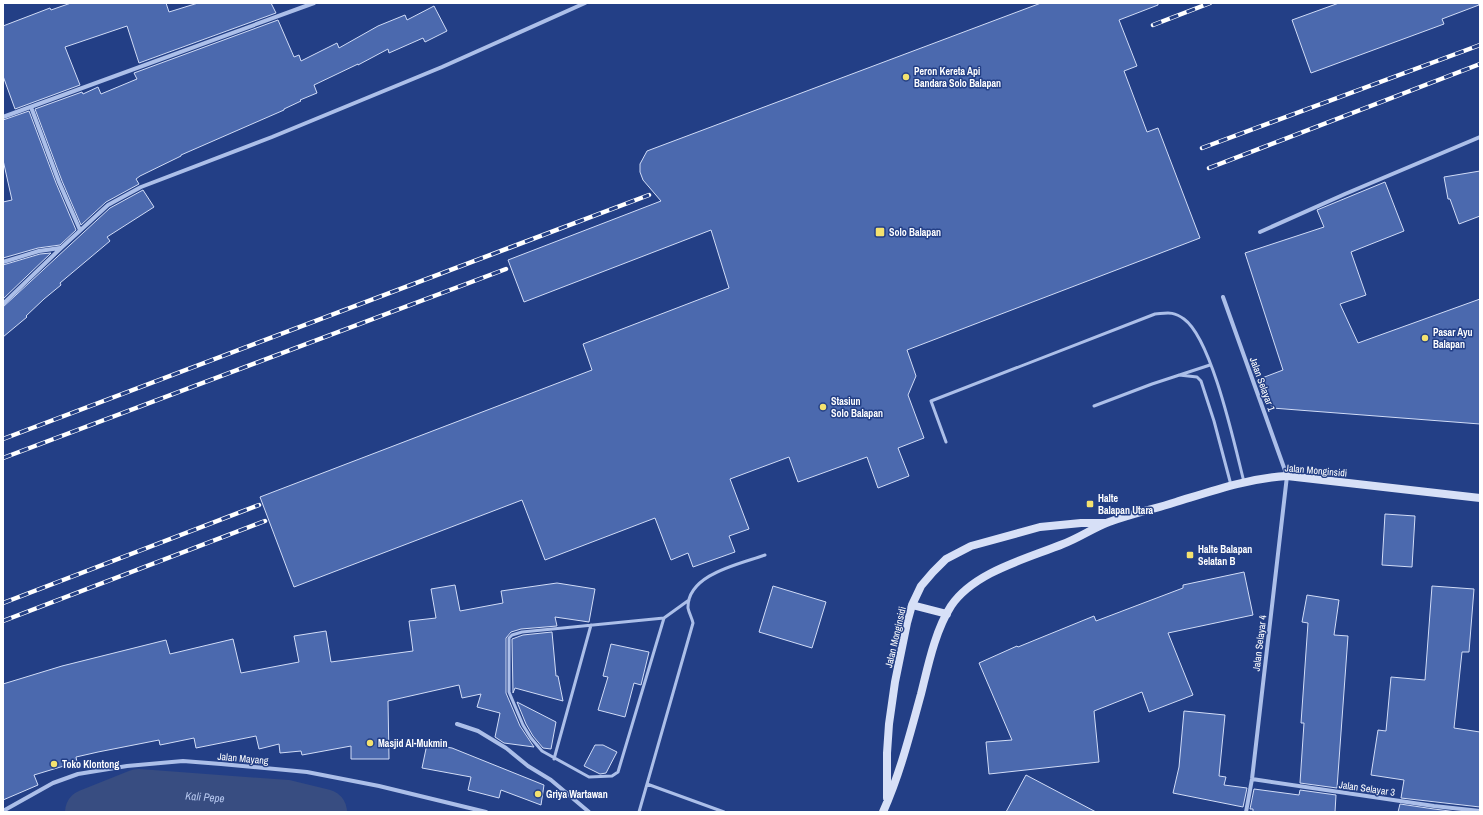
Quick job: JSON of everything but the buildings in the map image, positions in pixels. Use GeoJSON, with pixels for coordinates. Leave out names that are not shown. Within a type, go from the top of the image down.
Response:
{"type":"FeatureCollection","features":[{"type":"Feature","properties":{"kind":"main road","name":"Jalan Monginsidi"},"geometry":{"type":"LineString","coordinates":[[883,812],[902,762],[928,666],[947,614],[964,590],[978,580],[1078,538],[1108,523],[1231,486],[1275,477],[1287,476],[1480,498]]}},
{"type":"Feature","properties":{"kind":"main road","name":"Jalan Monginsidi"},"geometry":{"type":"LineString","coordinates":[[887,802],[887,753],[889,724],[901,648],[912,605],[921,586],[946,559],[971,546],[1040,528],[1081,523],[1108,523]]}},
{"type":"Feature","properties":{"kind":"main road"},"geometry":{"type":"LineString","coordinates":[[912,605],[947,614]]}},
{"type":"Feature","properties":{"kind":"street"},"geometry":{"type":"LineString","coordinates":[[3,117],[314,3]]}},
{"type":"Feature","properties":{"kind":"street"},"geometry":{"type":"LineString","coordinates":[[3,304],[108,205],[141,187],[272,137],[435,70],[585,3]]}},
{"type":"Feature","properties":{"kind":"street"},"geometry":{"type":"LineString","coordinates":[[31,106],[59,182],[80,230]]}},
{"type":"Feature","properties":{"kind":"street"},"geometry":{"type":"LineString","coordinates":[[1260,232],[1480,137]]}},
{"type":"Feature","properties":{"kind":"street"},"geometry":{"type":"LineString","coordinates":[[3,262],[39,251],[61,248]]}},
{"type":"Feature","properties":{"kind":"street","name":"Jalan Selayar 1"},"geometry":{"type":"LineString","coordinates":[[1223,297],[1287,476]]}},
{"type":"Feature","properties":{"kind":"street","name":"Jalan Selayar 4"},"geometry":{"type":"LineString","coordinates":[[1246,812],[1252,779],[1287,476]]}},
{"type":"Feature","properties":{"kind":"street"},"geometry":{"type":"LineString","coordinates":[[457,724],[478,731],[506,748],[528,766],[551,780],[589,812]]}},
{"type":"Feature","properties":{"kind":"street","name":"Jalan Mayang"},"geometry":{"type":"LineString","coordinates":[[3,811],[53,783],[78,774],[126,766],[183,761],[323,775],[379,786],[486,812]]}},
{"type":"Feature","properties":{"kind":"street","name":"Jalan Selayar 3"},"geometry":{"type":"LineString","coordinates":[[1252,779],[1434,806],[1480,811]]}},
{"type":"Feature","properties":{"kind":"lane"},"geometry":{"type":"LineString","coordinates":[[946,442],[931,401],[1155,314],[1170,312],[1185,320],[1203,347],[1215,376],[1244,483]]}},
{"type":"Feature","properties":{"kind":"lane"},"geometry":{"type":"LineString","coordinates":[[1094,406],[1210,365]]}},
{"type":"Feature","properties":{"kind":"lane"},"geometry":{"type":"LineString","coordinates":[[1179,375],[1196,377],[1202,381],[1231,486]]}},
{"type":"Feature","properties":{"kind":"lane"},"geometry":{"type":"LineString","coordinates":[[639,812],[693,623],[688,609],[689,600],[693,590],[704,579],[765,555]]}},
{"type":"Feature","properties":{"kind":"lane"},"geometry":{"type":"LineString","coordinates":[[664,618],[618,772],[612,776],[589,777],[542,751],[531,738],[524,726],[509,692],[509,638],[512,635],[522,632],[664,618],[689,600]]}},
{"type":"Feature","properties":{"kind":"lane"},"geometry":{"type":"LineString","coordinates":[[554,759],[591,625]]}},
{"type":"Feature","properties":{"kind":"lane"},"geometry":{"type":"LineString","coordinates":[[647,784],[724,812]]}},
{"type":"Feature","properties":{"kind":"waterway","name":"Kali Pepe"},"geometry":{"type":"LineString","coordinates":[[88,812],[138,792],[287,803],[324,812]]}},
{"type":"Feature","properties":{"kind":"railway"},"geometry":{"type":"LineString","coordinates":[[1153,25],[1210,3]]}},
{"type":"Feature","properties":{"kind":"railway"},"geometry":{"type":"LineString","coordinates":[[1202,148],[1480,45]]}},
{"type":"Feature","properties":{"kind":"railway"},"geometry":{"type":"LineString","coordinates":[[1209,168],[1480,64]]}},
{"type":"Feature","properties":{"kind":"railway"},"geometry":{"type":"LineString","coordinates":[[3,439],[649,195]]}},
{"type":"Feature","properties":{"kind":"railway"},"geometry":{"type":"LineString","coordinates":[[3,458],[506,269]]}},
{"type":"Feature","properties":{"kind":"railway"},"geometry":{"type":"LineString","coordinates":[[3,603],[259,505]]}},
{"type":"Feature","properties":{"kind":"railway"},"geometry":{"type":"LineString","coordinates":[[3,621],[265,521]]}},
{"type":"Feature","properties":{"kind":"place","name":"Peron Kereta Api Bandara Solo Balapan"},"geometry":{"type":"Point","coordinates":[906,77]}},
{"type":"Feature","properties":{"kind":"place","name":"Solo Balapan"},"geometry":{"type":"Point","coordinates":[880,232]}},
{"type":"Feature","properties":{"kind":"place","name":"Pasar Ayu Balapan"},"geometry":{"type":"Point","coordinates":[1425,338]}},
{"type":"Feature","properties":{"kind":"place","name":"Stasiun Solo Balapan"},"geometry":{"type":"Point","coordinates":[823,407]}},
{"type":"Feature","properties":{"kind":"place","name":"Halte Balapan Utara"},"geometry":{"type":"Point","coordinates":[1090,504]}},
{"type":"Feature","properties":{"kind":"place","name":"Halte Balapan Selatan B"},"geometry":{"type":"Point","coordinates":[1190,555]}},
{"type":"Feature","properties":{"kind":"place","name":"Masjid Al-Mukmin"},"geometry":{"type":"Point","coordinates":[370,743]}},
{"type":"Feature","properties":{"kind":"place","name":"Toko Klontong"},"geometry":{"type":"Point","coordinates":[54,764]}},
{"type":"Feature","properties":{"kind":"place","name":"Griya Wartawan"},"geometry":{"type":"Point","coordinates":[538,794]}}]}
